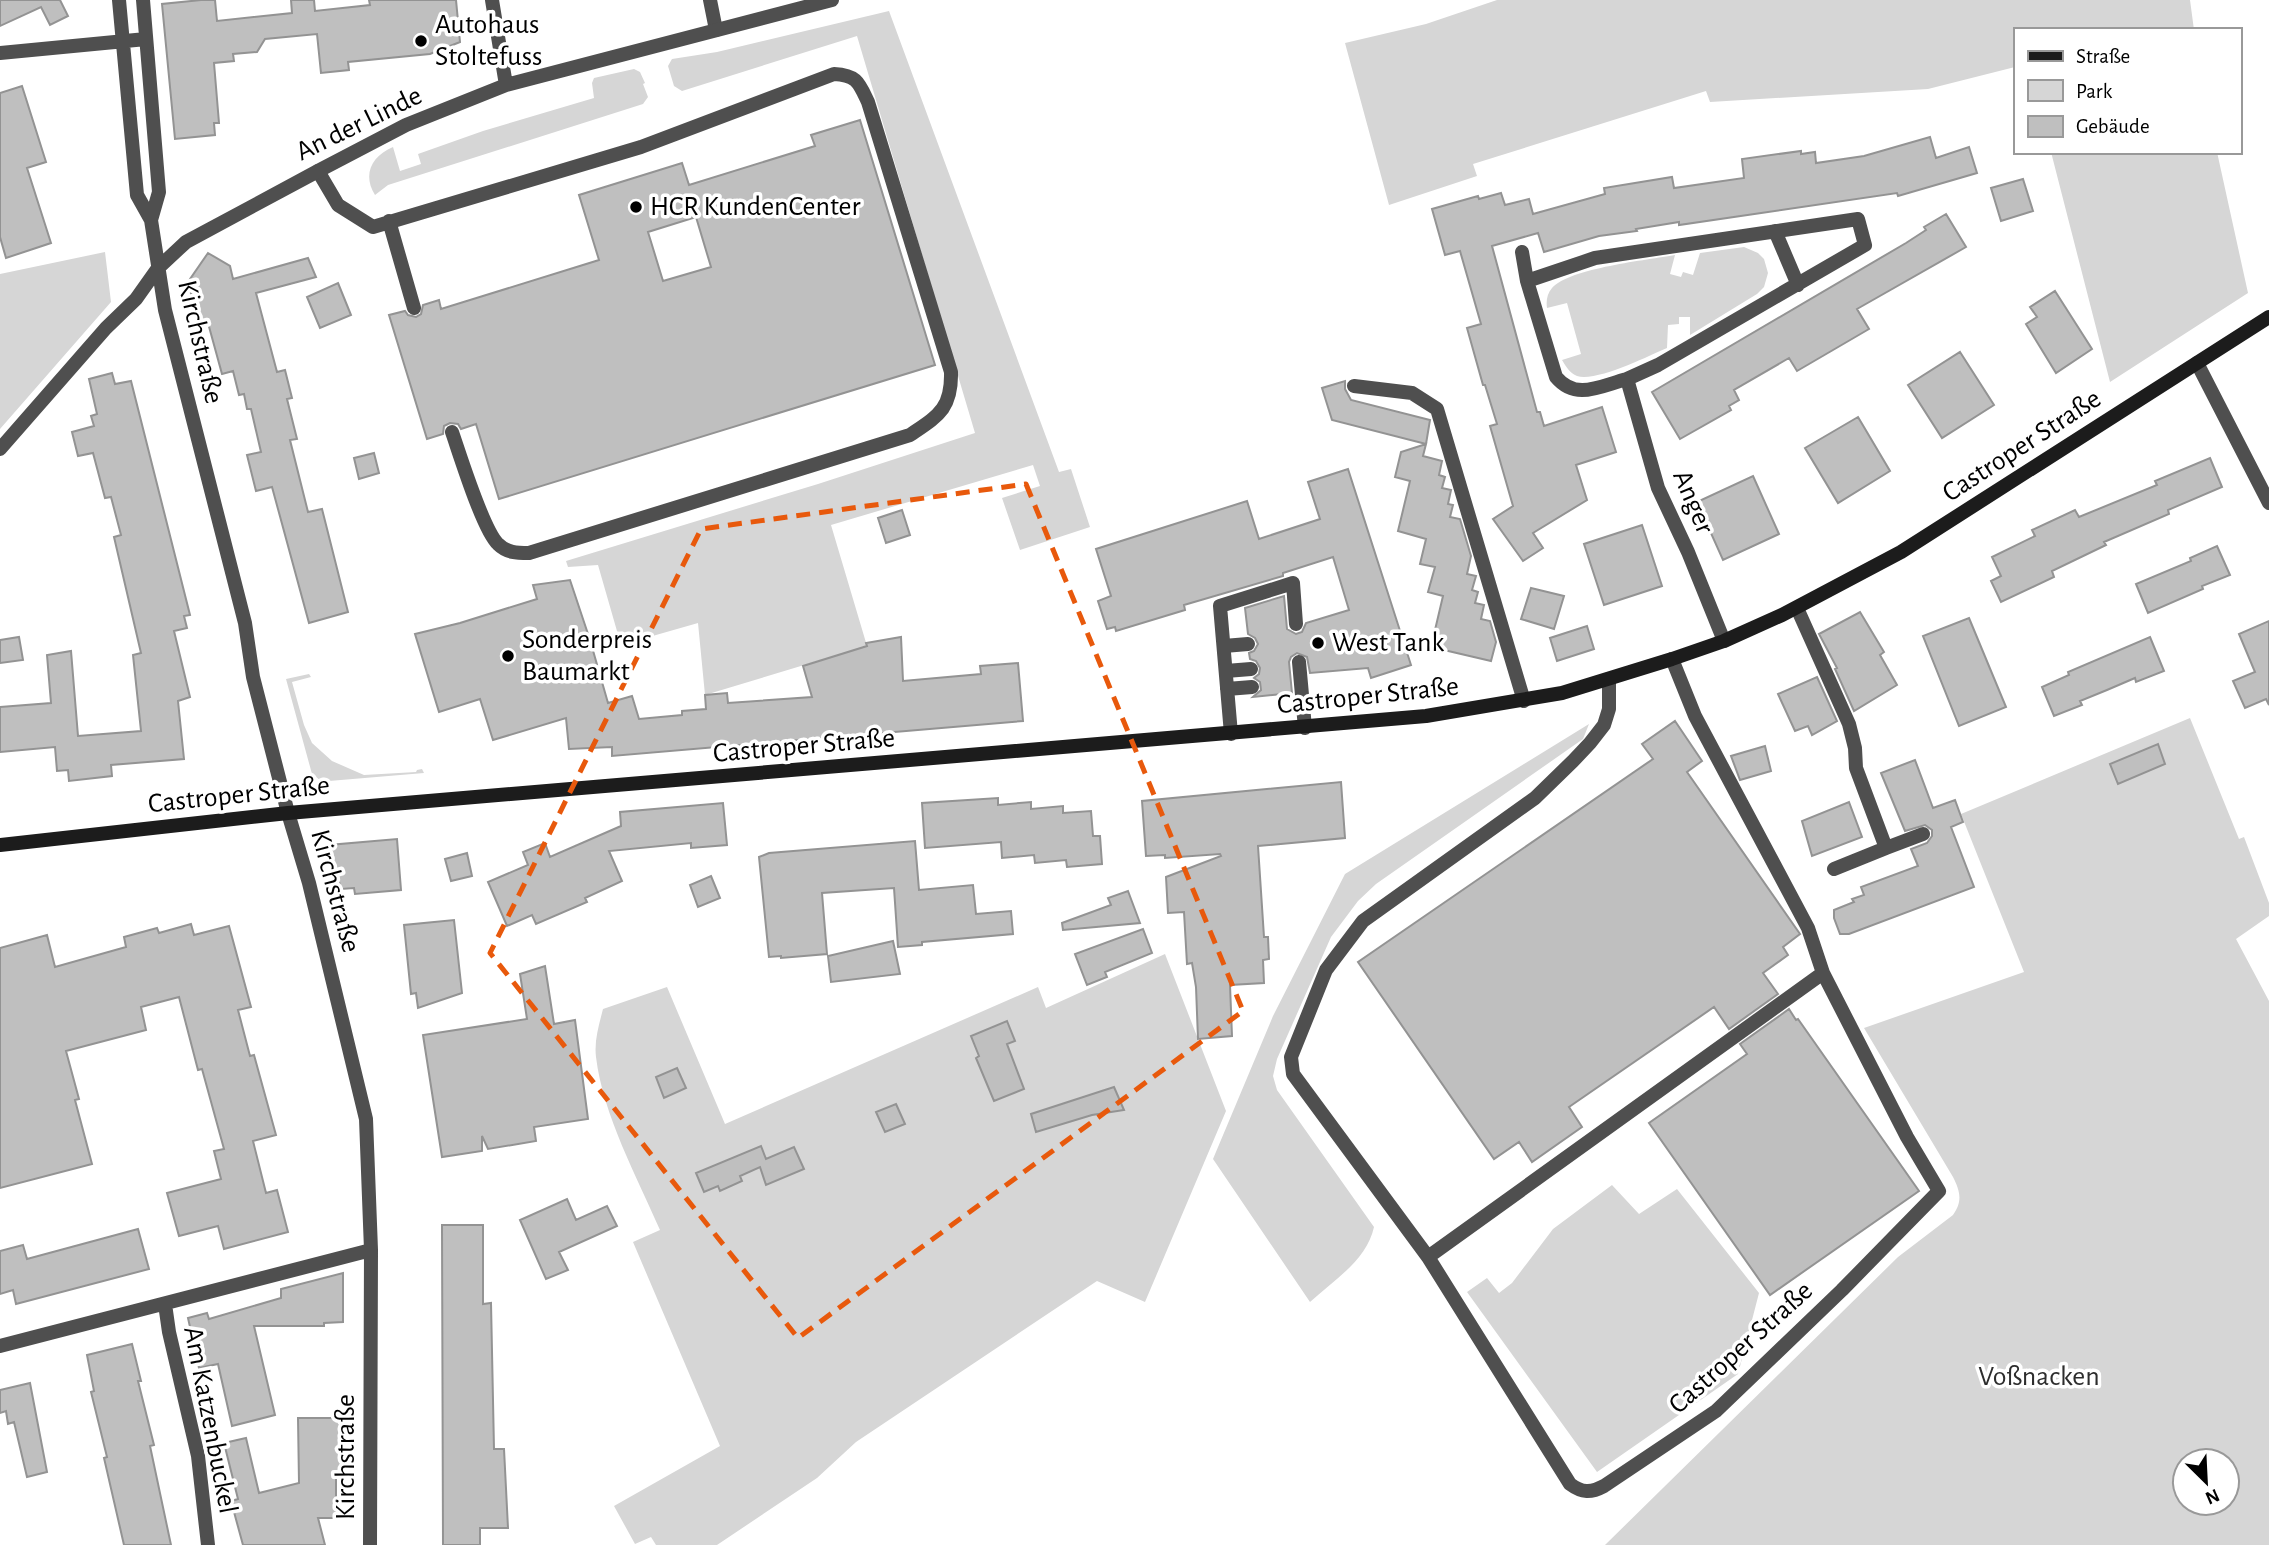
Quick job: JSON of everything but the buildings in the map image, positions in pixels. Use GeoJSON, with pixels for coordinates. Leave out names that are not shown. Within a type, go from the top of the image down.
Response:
{"type":"FeatureCollection","features":[{"type":"Feature","properties":{"kind":"main road","name":"Castroper Straße"},"geometry":{"type":"LineString","coordinates":[[0,845],[288,813],[1305,728],[1426,716],[1524,701],[1672,659],[1724,641],[1797,608],[1901,552],[2269,317]]}},
{"type":"Feature","properties":{"kind":"street","name":"Kirchstraße"},"geometry":{"type":"LineString","coordinates":[[119,0],[137,195],[151,220],[165,310],[244,623],[253,677],[309,883],[366,1119],[371,1250],[370,1545]]}},
{"type":"Feature","properties":{"kind":"street","name":"Kirchstraße"},"geometry":{"type":"LineString","coordinates":[[142,0],[159,192],[151,220]]}},
{"type":"Feature","properties":{"kind":"street"},"geometry":{"type":"LineString","coordinates":[[492,0],[506,85]]}},
{"type":"Feature","properties":{"kind":"street"},"geometry":{"type":"LineString","coordinates":[[710,0],[716,30]]}},
{"type":"Feature","properties":{"kind":"street","name":"An der Linde"},"geometry":{"type":"LineString","coordinates":[[0,449],[106,328],[136,299],[158,268],[186,242],[406,125],[506,85],[832,0]]}},
{"type":"Feature","properties":{"kind":"street"},"geometry":{"type":"LineString","coordinates":[[0,53],[146,39]]}},
{"type":"Feature","properties":{"kind":"street"},"geometry":{"type":"LineString","coordinates":[[318,171],[338,205],[373,227],[641,147],[834,74],[847,75],[859,82],[868,102],[951,372],[952,392],[938,416],[910,435],[529,552],[511,552],[497,544],[485,521],[452,432]]}},
{"type":"Feature","properties":{"kind":"street"},"geometry":{"type":"LineString","coordinates":[[1522,252],[1527,281],[1556,377],[1565,388],[1580,392],[1627,379],[1658,365],[1865,245],[1858,219],[1595,258],[1527,281]]}},
{"type":"Feature","properties":{"kind":"street"},"geometry":{"type":"LineString","coordinates":[[389,222],[414,308]]}},
{"type":"Feature","properties":{"kind":"street"},"geometry":{"type":"LineString","coordinates":[[1775,231],[1798,285]]}},
{"type":"Feature","properties":{"kind":"street"},"geometry":{"type":"LineString","coordinates":[[2197,363],[2269,503]]}},
{"type":"Feature","properties":{"kind":"street","name":"Anger"},"geometry":{"type":"LineString","coordinates":[[1627,379],[1658,488],[1688,552],[1724,641]]}},
{"type":"Feature","properties":{"kind":"street"},"geometry":{"type":"LineString","coordinates":[[1354,386],[1412,393],[1437,409],[1524,701]]}},
{"type":"Feature","properties":{"kind":"street"},"geometry":{"type":"LineString","coordinates":[[1231,734],[1220,606],[1293,583],[1296,624]]}},
{"type":"Feature","properties":{"kind":"street"},"geometry":{"type":"LineString","coordinates":[[1797,608],[1849,724],[1855,748],[1856,768],[1886,848]]}},
{"type":"Feature","properties":{"kind":"street"},"geometry":{"type":"LineString","coordinates":[[1224,646],[1248,644]]}},
{"type":"Feature","properties":{"kind":"street","name":"Castroper Straße"},"geometry":{"type":"LineString","coordinates":[[1609,679],[1609,709],[1604,725],[1582,752],[1535,798],[1363,921],[1326,970],[1291,1057],[1293,1074],[1428,1257],[1570,1484],[1577,1490],[1592,1492],[1716,1411],[1842,1290],[1939,1191],[1907,1137],[1823,973],[1808,928],[1695,716],[1672,659]]}},
{"type":"Feature","properties":{"kind":"street"},"geometry":{"type":"LineString","coordinates":[[1296,664],[1296,683],[1305,728]]}},
{"type":"Feature","properties":{"kind":"street"},"geometry":{"type":"LineString","coordinates":[[1226,671],[1251,669]]}},
{"type":"Feature","properties":{"kind":"street"},"geometry":{"type":"LineString","coordinates":[[1227,689],[1252,687]]}},
{"type":"Feature","properties":{"kind":"street"},"geometry":{"type":"LineString","coordinates":[[1834,869],[1923,834]]}},
{"type":"Feature","properties":{"kind":"street"},"geometry":{"type":"LineString","coordinates":[[1428,1257],[1823,973]]}},
{"type":"Feature","properties":{"kind":"street","name":"Am Katzenbuckel"},"geometry":{"type":"LineString","coordinates":[[0,1346],[371,1250]]}},
{"type":"Feature","properties":{"kind":"street","name":"Am Katzenbuckel"},"geometry":{"type":"LineString","coordinates":[[165,1304],[198,1455],[208,1545]]}},
{"type":"Feature","properties":{"kind":"highlighted area"},"geometry":{"type":"Polygon","coordinates":[[[1026,484],[1243,1011],[798,1338],[490,953],[701,529],[1026,484]]]}},
{"type":"Feature","properties":{"kind":"green space"},"geometry":{"type":"Polygon","coordinates":[[[1497,0],[2190,0],[2194,28],[2014,28],[2014,67],[1928,89],[1710,102],[1706,91],[1473,164],[1477,176],[1389,205],[1345,43],[1426,24],[1497,0]]]}},
{"type":"Feature","properties":{"kind":"green space"},"geometry":{"type":"Polygon","coordinates":[[[889,11],[1059,472],[1071,469],[1090,527],[1020,550],[1002,498],[1040,486],[1033,465],[831,525],[867,646],[705,695],[698,623],[621,645],[598,565],[568,567],[566,561],[975,433],[857,36],[682,91],[674,86],[668,66],[672,59],[717,52],[889,11]]]}},
{"type":"Feature","properties":{"kind":"green space"},"geometry":{"type":"Polygon","coordinates":[[[634,69],[640,72],[645,83],[643,84],[648,97],[643,104],[388,185],[375,195],[371,187],[371,166],[380,155],[393,147],[400,171],[421,164],[418,154],[483,131],[594,98],[594,78],[634,69]]]}},
{"type":"Feature","properties":{"kind":"green space"},"geometry":{"type":"Polygon","coordinates":[[[2052,154],[2217,154],[2248,293],[2110,382],[2052,154]]]}},
{"type":"Feature","properties":{"kind":"green space"},"geometry":{"type":"Polygon","coordinates":[[[1744,247],[1764,259],[1768,273],[1764,287],[1757,294],[1690,335],[1690,317],[1679,317],[1679,324],[1668,325],[1667,348],[1622,367],[1586,377],[1575,375],[1565,365],[1562,360],[1581,354],[1567,303],[1547,308],[1549,293],[1561,281],[1592,270],[1675,255],[1670,274],[1681,277],[1683,272],[1693,275],[1700,253],[1744,247]]]}},
{"type":"Feature","properties":{"kind":"green space"},"geometry":{"type":"Polygon","coordinates":[[[105,252],[111,302],[0,429],[0,274],[105,252]]]}},
{"type":"Feature","properties":{"kind":"green space"},"geometry":{"type":"Polygon","coordinates":[[[309,674],[311,677],[292,682],[312,743],[332,761],[364,775],[416,772],[422,769],[424,773],[329,781],[320,780],[312,774],[286,679],[309,674]]]}},
{"type":"Feature","properties":{"kind":"green space","name":"Voßnacken"},"geometry":{"type":"Polygon","coordinates":[[[2190,718],[2239,839],[2244,837],[2269,903],[2269,916],[2236,939],[2269,1001],[2269,1545],[1605,1545],[1898,1257],[1956,1210],[1959,1196],[1953,1177],[1864,1028],[2024,972],[1961,814],[2190,718]]]}},
{"type":"Feature","properties":{"kind":"green space"},"geometry":{"type":"Polygon","coordinates":[[[1589,724],[1583,739],[1376,884],[1358,901],[1331,937],[1277,1059],[1273,1076],[1277,1090],[1374,1227],[1357,1259],[1310,1302],[1213,1159],[1273,1016],[1345,874],[1589,724]]]}},
{"type":"Feature","properties":{"kind":"green space"},"geometry":{"type":"Polygon","coordinates":[[[1165,954],[1226,1111],[1145,1302],[1097,1281],[856,1442],[817,1478],[717,1545],[656,1545],[651,1537],[635,1544],[614,1506],[720,1446],[633,1242],[660,1230],[613,1123],[600,1079],[596,1045],[603,1009],[667,987],[725,1124],[1038,987],[1046,1008],[1165,954]]]}},
{"type":"Feature","properties":{"kind":"green space"},"geometry":{"type":"Polygon","coordinates":[[[1612,1185],[1639,1214],[1677,1189],[1759,1293],[1738,1374],[1597,1472],[1467,1292],[1487,1278],[1499,1293],[1512,1283],[1553,1229],[1612,1185]]]}},
{"type":"Feature","properties":{"kind":"place","name":"Autohaus Stoltefuss"},"geometry":{"type":"Point","coordinates":[421,41]}},
{"type":"Feature","properties":{"kind":"place","name":"HCR KundenCenter"},"geometry":{"type":"Point","coordinates":[636,207]}},
{"type":"Feature","properties":{"kind":"place","name":"West Tank"},"geometry":{"type":"Point","coordinates":[1318,643]}},
{"type":"Feature","properties":{"kind":"place","name":"Sonderpreis Baumarkt"},"geometry":{"type":"Point","coordinates":[508,656]}}]}
